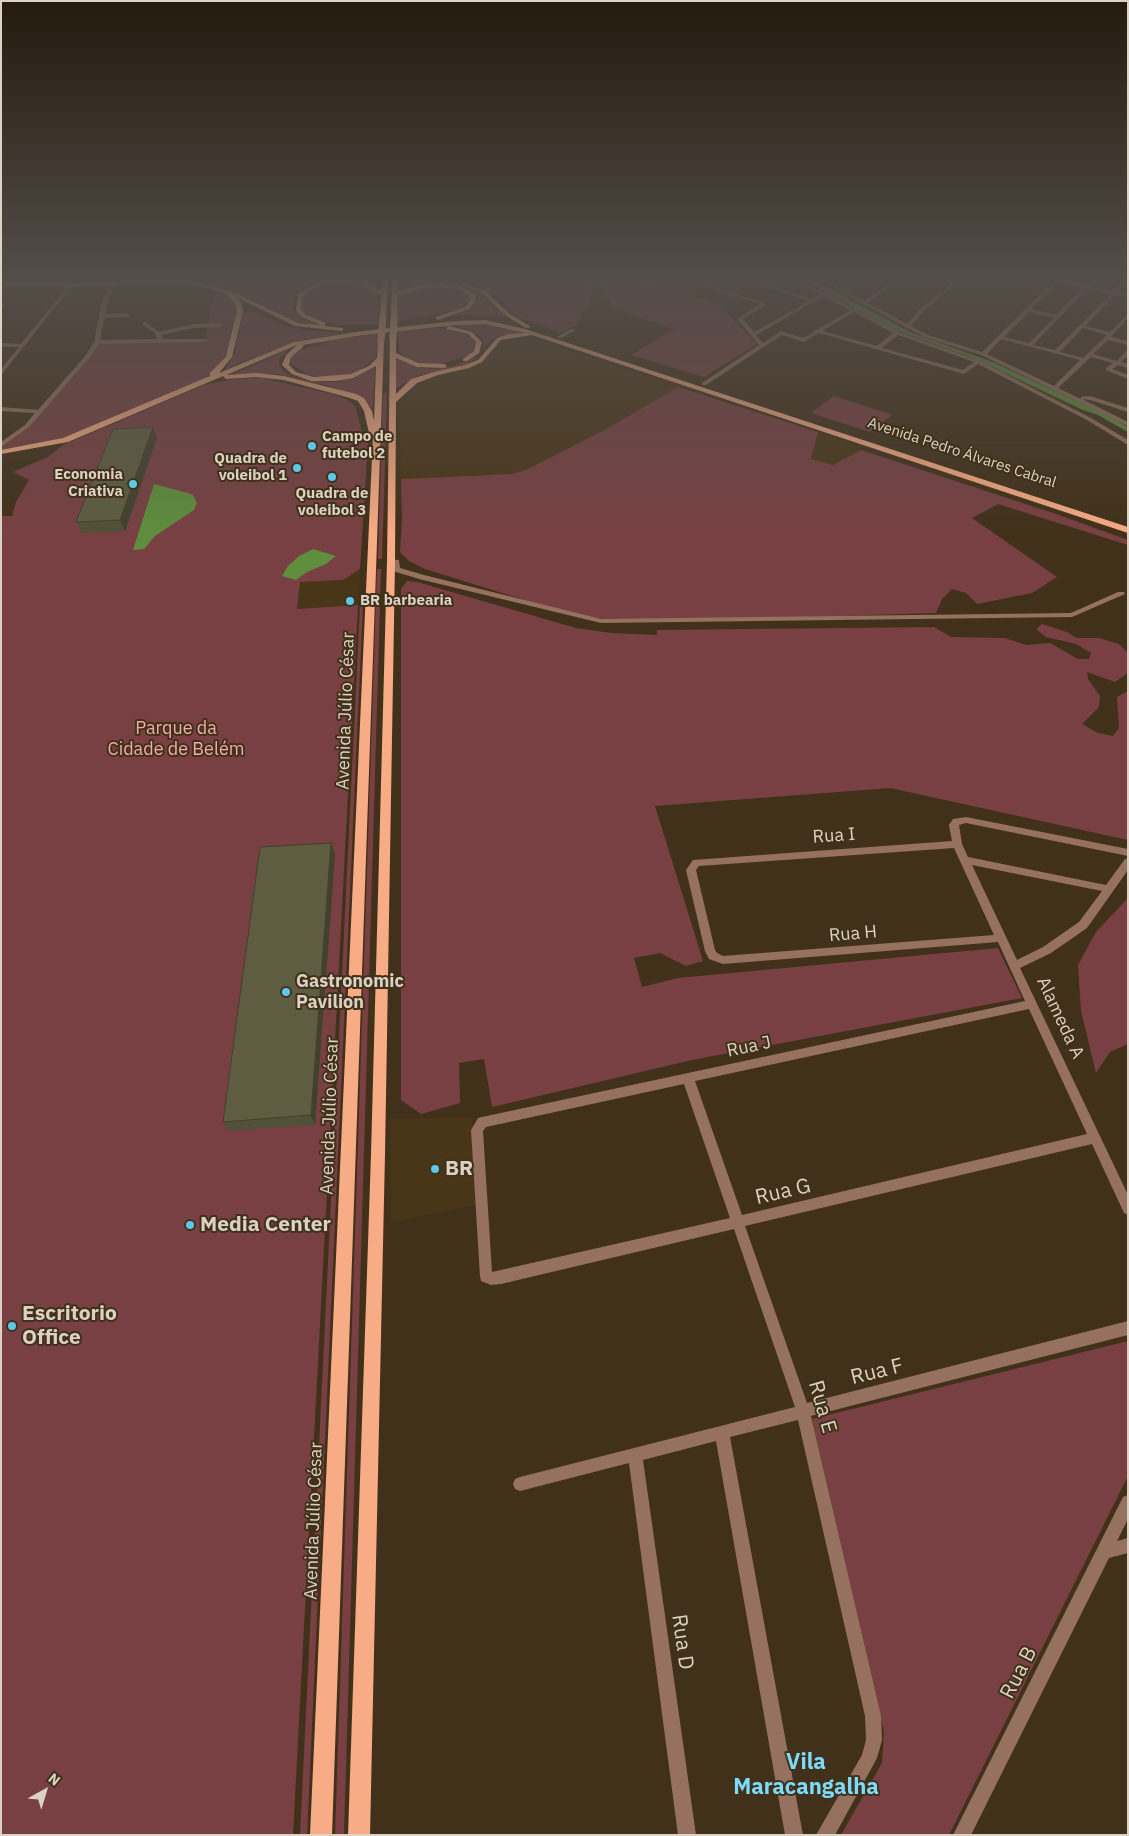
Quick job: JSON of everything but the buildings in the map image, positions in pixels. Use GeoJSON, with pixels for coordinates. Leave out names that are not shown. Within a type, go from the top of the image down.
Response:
{"type":"FeatureCollection","features":[{"type":"Feature","properties":{"kind":"main road"},"geometry":{"type":"LineString","coordinates":[[208,380],[222,365]]}},
{"type":"Feature","properties":{"kind":"main road"},"geometry":{"type":"LineString","coordinates":[[1,452],[65,440],[245,365]]}},
{"type":"Feature","properties":{"kind":"main road"},"geometry":{"type":"LineString","coordinates":[[286,365],[287,368],[294,374],[314,380],[336,379],[361,372],[374,365]]}},
{"type":"Feature","properties":{"kind":"main road","name":"Avenida Júlio César"},"geometry":{"type":"LineString","coordinates":[[321,1835],[377,448],[387,365]]}},
{"type":"Feature","properties":{"kind":"main road","name":"Avenida Júlio César"},"geometry":{"type":"LineString","coordinates":[[359,1835],[391,561],[393,401],[390,365]]}},
{"type":"Feature","properties":{"kind":"main road"},"geometry":{"type":"LineString","coordinates":[[416,365],[447,365]]}},
{"type":"Feature","properties":{"kind":"main road"},"geometry":{"type":"LineString","coordinates":[[393,401],[414,381],[436,373],[472,365]]}},
{"type":"Feature","properties":{"kind":"main road","name":"Avenida Pedro Álvares Cabral"},"geometry":{"type":"LineString","coordinates":[[628,365],[1128,530]]}},
{"type":"Feature","properties":{"kind":"main road","name":"Avenida Pedro Álvares Cabral"},"geometry":{"type":"LineString","coordinates":[[644,365],[1128,523]]}},
{"type":"Feature","properties":{"kind":"main road"},"geometry":{"type":"LineString","coordinates":[[208,380],[231,376],[268,375],[353,396],[361,400],[368,411],[377,448]]}},
{"type":"Feature","properties":{"kind":"street"},"geometry":{"type":"LineString","coordinates":[[1,445],[27,426],[80,365]]}},
{"type":"Feature","properties":{"kind":"street"},"geometry":{"type":"LineString","coordinates":[[704,384],[732,365]]}},
{"type":"Feature","properties":{"kind":"street"},"geometry":{"type":"LineString","coordinates":[[938,365],[965,372],[975,365]]}},
{"type":"Feature","properties":{"kind":"street"},"geometry":{"type":"LineString","coordinates":[[983,365],[1089,419],[1128,444]]}},
{"type":"Feature","properties":{"kind":"street"},"geometry":{"type":"LineString","coordinates":[[1006,365],[1128,424]]}},
{"type":"Feature","properties":{"kind":"street"},"geometry":{"type":"LineString","coordinates":[[1055,388],[1081,365]]}},
{"type":"Feature","properties":{"kind":"street"},"geometry":{"type":"LineString","coordinates":[[1115,365],[1108,369],[1128,377]]}},
{"type":"Feature","properties":{"kind":"street"},"geometry":{"type":"LineString","coordinates":[[1077,398],[1090,398],[1128,410]]}},
{"type":"Feature","properties":{"kind":"street"},"geometry":{"type":"LineString","coordinates":[[1,409],[39,412]]}},
{"type":"Feature","properties":{"kind":"street"},"geometry":{"type":"LineString","coordinates":[[391,561],[396,562],[396,569],[422,577],[601,621],[1072,616],[1121,594]]}},
{"type":"Feature","properties":{"kind":"street"},"geometry":{"type":"LineString","coordinates":[[957,844],[954,824],[956,821],[966,820],[1128,853]]}},
{"type":"Feature","properties":{"kind":"street","name":"Alameda A"},"geometry":{"type":"LineString","coordinates":[[957,844],[1128,1209]]}},
{"type":"Feature","properties":{"kind":"street","name":"Rua I"},"geometry":{"type":"LineString","coordinates":[[710,951],[691,870],[696,863],[957,844]]}},
{"type":"Feature","properties":{"kind":"street"},"geometry":{"type":"LineString","coordinates":[[965,860],[1108,889]]}},
{"type":"Feature","properties":{"kind":"street"},"geometry":{"type":"LineString","coordinates":[[1015,966],[1048,950],[1083,925],[1128,862]]}},
{"type":"Feature","properties":{"kind":"street","name":"Rua H"},"geometry":{"type":"LineString","coordinates":[[710,951],[713,956],[723,960],[1002,938]]}},
{"type":"Feature","properties":{"kind":"street","name":"Rua J"},"geometry":{"type":"LineString","coordinates":[[485,1272],[477,1130],[482,1122],[1033,1004]]}},
{"type":"Feature","properties":{"kind":"street","name":"Rua E"},"geometry":{"type":"LineString","coordinates":[[688,1078],[740,1222],[804,1411],[873,1716],[874,1740],[869,1758],[825,1835]]}},
{"type":"Feature","properties":{"kind":"street","name":"Rua G"},"geometry":{"type":"LineString","coordinates":[[485,1272],[486,1276],[495,1279],[1094,1138]]}},
{"type":"Feature","properties":{"kind":"street","name":"Rua F"},"geometry":{"type":"LineString","coordinates":[[520,1484],[1128,1328]]}},
{"type":"Feature","properties":{"kind":"street"},"geometry":{"type":"LineString","coordinates":[[722,1433],[794,1835]]}},
{"type":"Feature","properties":{"kind":"street","name":"Rua D"},"geometry":{"type":"LineString","coordinates":[[635,1455],[687,1835]]}},
{"type":"Feature","properties":{"kind":"street"},"geometry":{"type":"LineString","coordinates":[[1104,1552],[1128,1502]]}},
{"type":"Feature","properties":{"kind":"street"},"geometry":{"type":"LineString","coordinates":[[1104,1552],[1128,1545]]}},
{"type":"Feature","properties":{"kind":"street","name":"Rua B"},"geometry":{"type":"LineString","coordinates":[[962,1835],[1104,1552]]}},
{"type":"Feature","properties":{"kind":"shaded area"},"geometry":{"type":"Polygon","coordinates":[[[477,365],[611,365],[678,387],[608,428],[526,470],[512,474],[401,479],[399,408],[401,396],[412,386],[425,379],[439,374],[459,372],[477,365]]]}},
{"type":"Feature","properties":{"kind":"shaded area"},"geometry":{"type":"Polygon","coordinates":[[[987,365],[999,365],[1113,418],[1128,427],[1128,432],[1098,415],[1083,410],[987,365]]]}},
{"type":"Feature","properties":{"kind":"shaded area"},"geometry":{"type":"Polygon","coordinates":[[[818,432],[863,447],[851,456],[833,465],[811,459],[818,432]]]}},
{"type":"Feature","properties":{"kind":"shaded area"},"geometry":{"type":"Polygon","coordinates":[[[154,484],[193,495],[197,503],[194,510],[155,536],[144,549],[133,550],[154,484]]]}},
{"type":"Feature","properties":{"kind":"shaded area"},"geometry":{"type":"Polygon","coordinates":[[[313,549],[336,556],[326,564],[307,572],[296,580],[282,576],[288,566],[299,556],[313,549]]]}},
{"type":"Feature","properties":{"kind":"shaded area"},"geometry":{"type":"Polygon","coordinates":[[[360,569],[358,605],[297,609],[300,582],[343,580],[360,569]]]}},
{"type":"Feature","properties":{"kind":"shaded area"},"geometry":{"type":"Polygon","coordinates":[[[472,1118],[475,1205],[391,1222],[390,1119],[472,1118]]]}},
{"type":"Feature","properties":{"kind":"green space"},"geometry":{"type":"Polygon","coordinates":[[[80,365],[222,365],[200,383],[76,435],[1,452],[1,445],[27,426],[80,365]]]}},
{"type":"Feature","properties":{"kind":"green space"},"geometry":{"type":"Polygon","coordinates":[[[228,365],[236,365],[225,369],[228,365]]]}},
{"type":"Feature","properties":{"kind":"green space"},"geometry":{"type":"Polygon","coordinates":[[[254,365],[279,365],[282,370],[289,375],[302,379],[338,382],[375,368],[373,409],[359,397],[329,386],[278,374],[233,374],[254,365]]]}},
{"type":"Feature","properties":{"kind":"green space"},"geometry":{"type":"Polygon","coordinates":[[[292,365],[367,365],[359,371],[343,377],[308,375],[292,365]]]}},
{"type":"Feature","properties":{"kind":"green space"},"geometry":{"type":"Polygon","coordinates":[[[396,365],[412,365],[435,369],[467,365],[417,376],[396,389],[396,365]]]}},
{"type":"Feature","properties":{"kind":"green space"},"geometry":{"type":"Polygon","coordinates":[[[663,365],[724,365],[704,377],[663,365]]]}},
{"type":"Feature","properties":{"kind":"green space","name":"Parque da Cidade de Belém"},"geometry":{"type":"Polygon","coordinates":[[[262,378],[346,399],[355,406],[364,440],[368,442],[360,569],[343,580],[300,582],[297,609],[358,605],[293,1835],[1,1835],[1,516],[12,516],[16,502],[29,480],[13,472],[48,457],[63,445],[204,385],[234,379],[262,378]]]}},
{"type":"Feature","properties":{"kind":"green space"},"geometry":{"type":"Polygon","coordinates":[[[678,387],[818,432],[811,459],[833,465],[861,450],[1056,514],[1128,540],[1128,545],[998,504],[972,518],[1057,577],[1032,593],[977,604],[966,593],[952,589],[942,599],[936,613],[667,621],[611,620],[573,615],[425,569],[409,561],[400,552],[402,520],[401,479],[511,474],[526,470],[608,428],[678,387]]]}},
{"type":"Feature","properties":{"kind":"green space"},"geometry":{"type":"Polygon","coordinates":[[[387,393],[382,559],[378,559],[383,394],[387,393]]]}},
{"type":"Feature","properties":{"kind":"green space"},"geometry":{"type":"Polygon","coordinates":[[[834,396],[892,415],[870,432],[811,413],[834,396]]]}},
{"type":"Feature","properties":{"kind":"green space"},"geometry":{"type":"Polygon","coordinates":[[[377,569],[381,569],[344,1835],[335,1835],[377,569]]]}},
{"type":"Feature","properties":{"kind":"green space"},"geometry":{"type":"Polygon","coordinates":[[[407,581],[417,582],[576,628],[611,633],[657,635],[657,630],[934,627],[951,637],[1005,638],[1026,645],[1050,643],[1078,659],[1089,659],[1091,653],[1076,644],[1046,637],[1036,629],[1042,624],[1067,632],[1076,638],[1099,638],[1119,644],[1128,653],[1128,673],[1115,682],[1087,672],[1088,679],[1100,696],[1099,707],[1082,724],[1098,733],[1113,736],[1119,728],[1117,697],[1128,691],[1128,840],[890,788],[655,806],[703,961],[686,966],[660,953],[634,958],[642,987],[678,978],[998,948],[1022,998],[692,1060],[492,1107],[484,1059],[459,1063],[460,1103],[421,1114],[401,1100],[401,589],[407,581]]]}},
{"type":"Feature","properties":{"kind":"green space"},"geometry":{"type":"Polygon","coordinates":[[[360,605],[363,605],[307,1835],[300,1835],[360,605]]]}},
{"type":"Feature","properties":{"kind":"green space"},"geometry":{"type":"Polygon","coordinates":[[[1128,898],[1128,1044],[1110,1052],[1096,1073],[1081,1011],[1078,965],[1096,932],[1128,898]]]}},
{"type":"Feature","properties":{"kind":"green space"},"geometry":{"type":"Polygon","coordinates":[[[1128,1341],[1128,1476],[949,1835],[841,1835],[882,1763],[884,1732],[812,1419],[1128,1341]]]}},
{"type":"Feature","properties":{"kind":"place","name":"Campo de futebol 2"},"geometry":{"type":"Point","coordinates":[312,446]}},
{"type":"Feature","properties":{"kind":"place","name":"Quadra de voleibol 1"},"geometry":{"type":"Point","coordinates":[297,468]}},
{"type":"Feature","properties":{"kind":"place","name":"Quadra de voleibol 3"},"geometry":{"type":"Point","coordinates":[332,477]}},
{"type":"Feature","properties":{"kind":"place","name":"Economia Criativa"},"geometry":{"type":"Point","coordinates":[133,484]}},
{"type":"Feature","properties":{"kind":"place","name":"BR barbearia"},"geometry":{"type":"Point","coordinates":[350,601]}},
{"type":"Feature","properties":{"kind":"place","name":"Gastronomic Pavilion"},"geometry":{"type":"Point","coordinates":[286,992]}},
{"type":"Feature","properties":{"kind":"place","name":"BR"},"geometry":{"type":"Point","coordinates":[435,1169]}},
{"type":"Feature","properties":{"kind":"place","name":"Media Center"},"geometry":{"type":"Point","coordinates":[190,1225]}},
{"type":"Feature","properties":{"kind":"place","name":"Escritorio Office"},"geometry":{"type":"Point","coordinates":[12,1326]}},
{"type":"Feature","properties":{"kind":"district","name":"Vila Maracangalha"},"geometry":{"type":"Point","coordinates":[806,1776]}}]}
